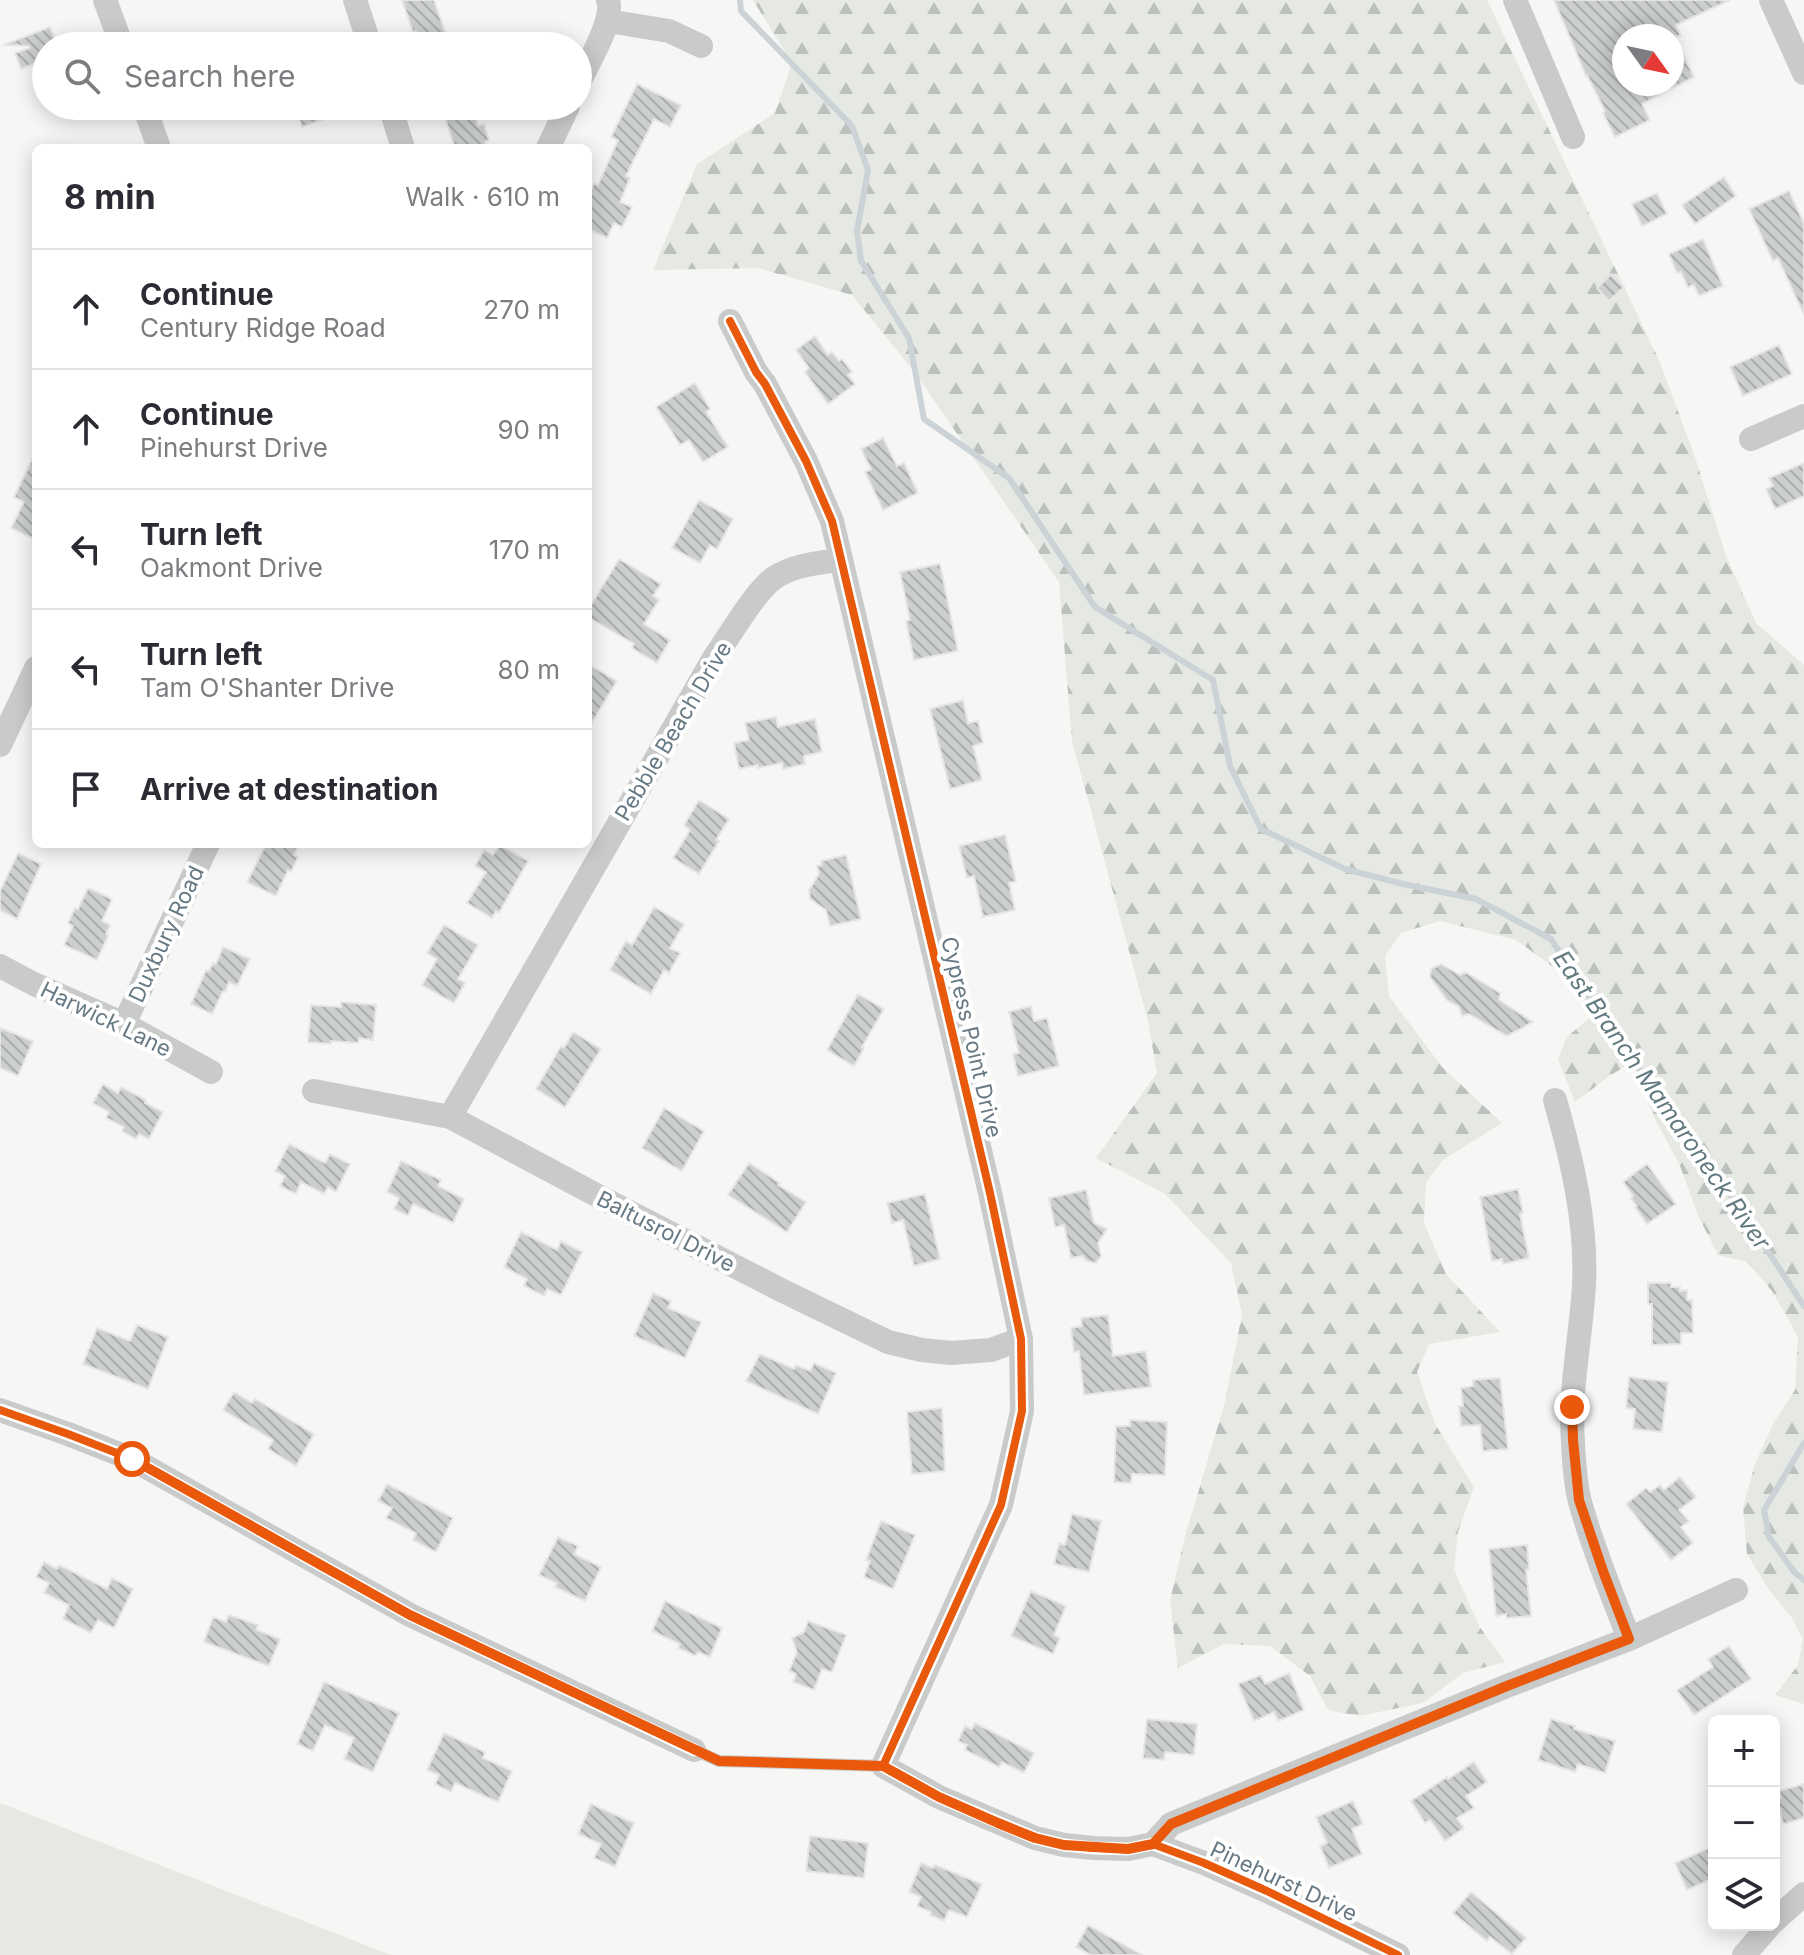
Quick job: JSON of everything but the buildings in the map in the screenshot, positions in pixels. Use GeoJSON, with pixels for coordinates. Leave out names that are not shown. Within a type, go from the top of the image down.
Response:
{"type":"FeatureCollection","features":[{"type":"Feature","properties":{"kind":"street"},"geometry":{"type":"LineString","coordinates":[[105,0],[117,32]]}},
{"type":"Feature","properties":{"kind":"street"},"geometry":{"type":"LineString","coordinates":[[355,0],[365,32]]}},
{"type":"Feature","properties":{"kind":"street"},"geometry":{"type":"LineString","coordinates":[[1515,0],[1573,137]]}},
{"type":"Feature","properties":{"kind":"street"},"geometry":{"type":"LineString","coordinates":[[1771,0],[1804,73]]}},
{"type":"Feature","properties":{"kind":"street"},"geometry":{"type":"LineString","coordinates":[[592,49],[608,10],[669,31],[701,46]]}},
{"type":"Feature","properties":{"kind":"street"},"geometry":{"type":"LineString","coordinates":[[149,120],[158,144]]}},
{"type":"Feature","properties":{"kind":"street"},"geometry":{"type":"LineString","coordinates":[[394,120],[402,144]]}},
{"type":"Feature","properties":{"kind":"street"},"geometry":{"type":"LineString","coordinates":[[550,144],[561,120]]}},
{"type":"Feature","properties":{"kind":"street","name":"Cypress Point Drive"},"geometry":{"type":"LineString","coordinates":[[730,321],[806,461],[832,521],[990,1193],[1021,1339],[1022,1411],[1001,1505],[883,1766]]}},
{"type":"Feature","properties":{"kind":"street"},"geometry":{"type":"LineString","coordinates":[[1751,439],[1804,416]]}},
{"type":"Feature","properties":{"kind":"street","name":"Pebble Beach Drive"},"geometry":{"type":"LineString","coordinates":[[450,1117],[714,658],[765,586],[777,576],[808,565],[840,560]]}},
{"type":"Feature","properties":{"kind":"street"},"geometry":{"type":"LineString","coordinates":[[0,745],[32,677]]}},
{"type":"Feature","properties":{"kind":"street","name":"Duxbury Road"},"geometry":{"type":"LineString","coordinates":[[124,1024],[206,848]]}},
{"type":"Feature","properties":{"kind":"street","name":"Harwick Lane"},"geometry":{"type":"LineString","coordinates":[[0,966],[124,1024],[211,1072]]}},
{"type":"Feature","properties":{"kind":"street","name":"Baltusrol Drive"},"geometry":{"type":"LineString","coordinates":[[314,1091],[450,1117],[769,1284],[888,1342],[951,1353],[991,1350],[1021,1339]]}},
{"type":"Feature","properties":{"kind":"street"},"geometry":{"type":"LineString","coordinates":[[1555,1100],[1581,1214],[1584,1283],[1572,1407],[1579,1500],[1629,1639]]}},
{"type":"Feature","properties":{"kind":"street"},"geometry":{"type":"LineString","coordinates":[[0,1410],[132,1459],[410,1615],[694,1750]]}},
{"type":"Feature","properties":{"kind":"street"},"geometry":{"type":"LineString","coordinates":[[1153,1844],[1171,1824],[1629,1639],[1736,1590]]}},
{"type":"Feature","properties":{"kind":"street","name":"Pinehurst Drive"},"geometry":{"type":"LineString","coordinates":[[883,1766],[939,1797],[1035,1838],[1094,1848],[1128,1849],[1153,1844],[1267,1891],[1398,1955]]}},
{"type":"Feature","properties":{"kind":"street"},"geometry":{"type":"LineString","coordinates":[[1780,1916],[1804,1894]]}},
{"type":"Feature","properties":{"kind":"street"},"geometry":{"type":"LineString","coordinates":[[1744,1955],[1765,1931]]}},
{"type":"Feature","properties":{"kind":"lane"},"geometry":{"type":"LineString","coordinates":[[694,1750],[719,1761],[883,1766]]}},
{"type":"Feature","properties":{"kind":"green space"},"geometry":{"type":"Polygon","coordinates":[[[753,0],[1487,0],[1659,360],[1695,457],[1726,556],[1756,623],[1804,665],[1804,1704],[1775,1695],[1798,1665],[1803,1639],[1747,1554],[1743,1507],[1755,1464],[1774,1422],[1795,1390],[1798,1337],[1772,1291],[1747,1262],[1718,1255],[1698,1215],[1680,1166],[1653,1115],[1633,1061],[1575,1102],[1558,1059],[1567,1037],[1594,1014],[1571,980],[1516,940],[1440,921],[1401,933],[1385,956],[1389,996],[1442,1067],[1502,1123],[1443,1160],[1426,1182],[1424,1223],[1446,1274],[1500,1332],[1429,1344],[1417,1372],[1435,1424],[1474,1487],[1458,1532],[1454,1570],[1479,1626],[1505,1662],[1463,1673],[1423,1703],[1359,1716],[1328,1710],[1310,1676],[1270,1646],[1224,1644],[1178,1668],[1170,1601],[1184,1540],[1225,1402],[1242,1314],[1231,1263],[1164,1193],[1096,1158],[1157,1073],[1148,1021],[1072,741],[1059,582],[916,374],[852,295],[758,268],[653,270],[697,164],[775,113],[792,63],[753,0]]]}},
{"type":"Feature","properties":{"kind":"green space"},"geometry":{"type":"Polygon","coordinates":[[[0,1803],[391,1955],[0,1955],[0,1803]]]}},
{"type":"Feature","properties":{"kind":"waterway","name":"East Branch Mamaroneck River"},"geometry":{"type":"LineString","coordinates":[[740,0],[741,11],[852,126],[868,170],[857,231],[861,261],[909,338],[924,419],[1009,478],[1095,607],[1213,680],[1230,766],[1261,829],[1345,869],[1476,899],[1551,939],[1620,1044],[1704,1154],[1804,1306]]}},
{"type":"Feature","properties":{"kind":"waterway","name":"East Branch Mamaroneck River"},"geometry":{"type":"LineString","coordinates":[[1804,1443],[1764,1510],[1769,1537],[1795,1573],[1804,1580]]}},
{"type":"Feature","properties":{"kind":"cycle path"},"geometry":{"type":"LineString","coordinates":[[730,321],[806,461],[832,521],[990,1193],[1021,1339],[1022,1411],[1001,1505],[883,1766],[939,1797],[1035,1838],[1094,1848],[1128,1849],[1153,1844],[1267,1891],[1398,1955]]}},
{"type":"Feature","properties":{"kind":"cycle path"},"geometry":{"type":"LineString","coordinates":[[0,1410],[132,1459],[410,1615],[694,1750]]}},
{"type":"Feature","properties":{"kind":"route"},"geometry":{"type":"LineString","coordinates":[[132,1459],[410,1615],[719,1761],[883,1766],[939,1797],[1035,1838],[1064,1845],[1128,1849],[1153,1844],[1171,1824],[1629,1639],[1579,1500],[1572,1407]]}}]}
